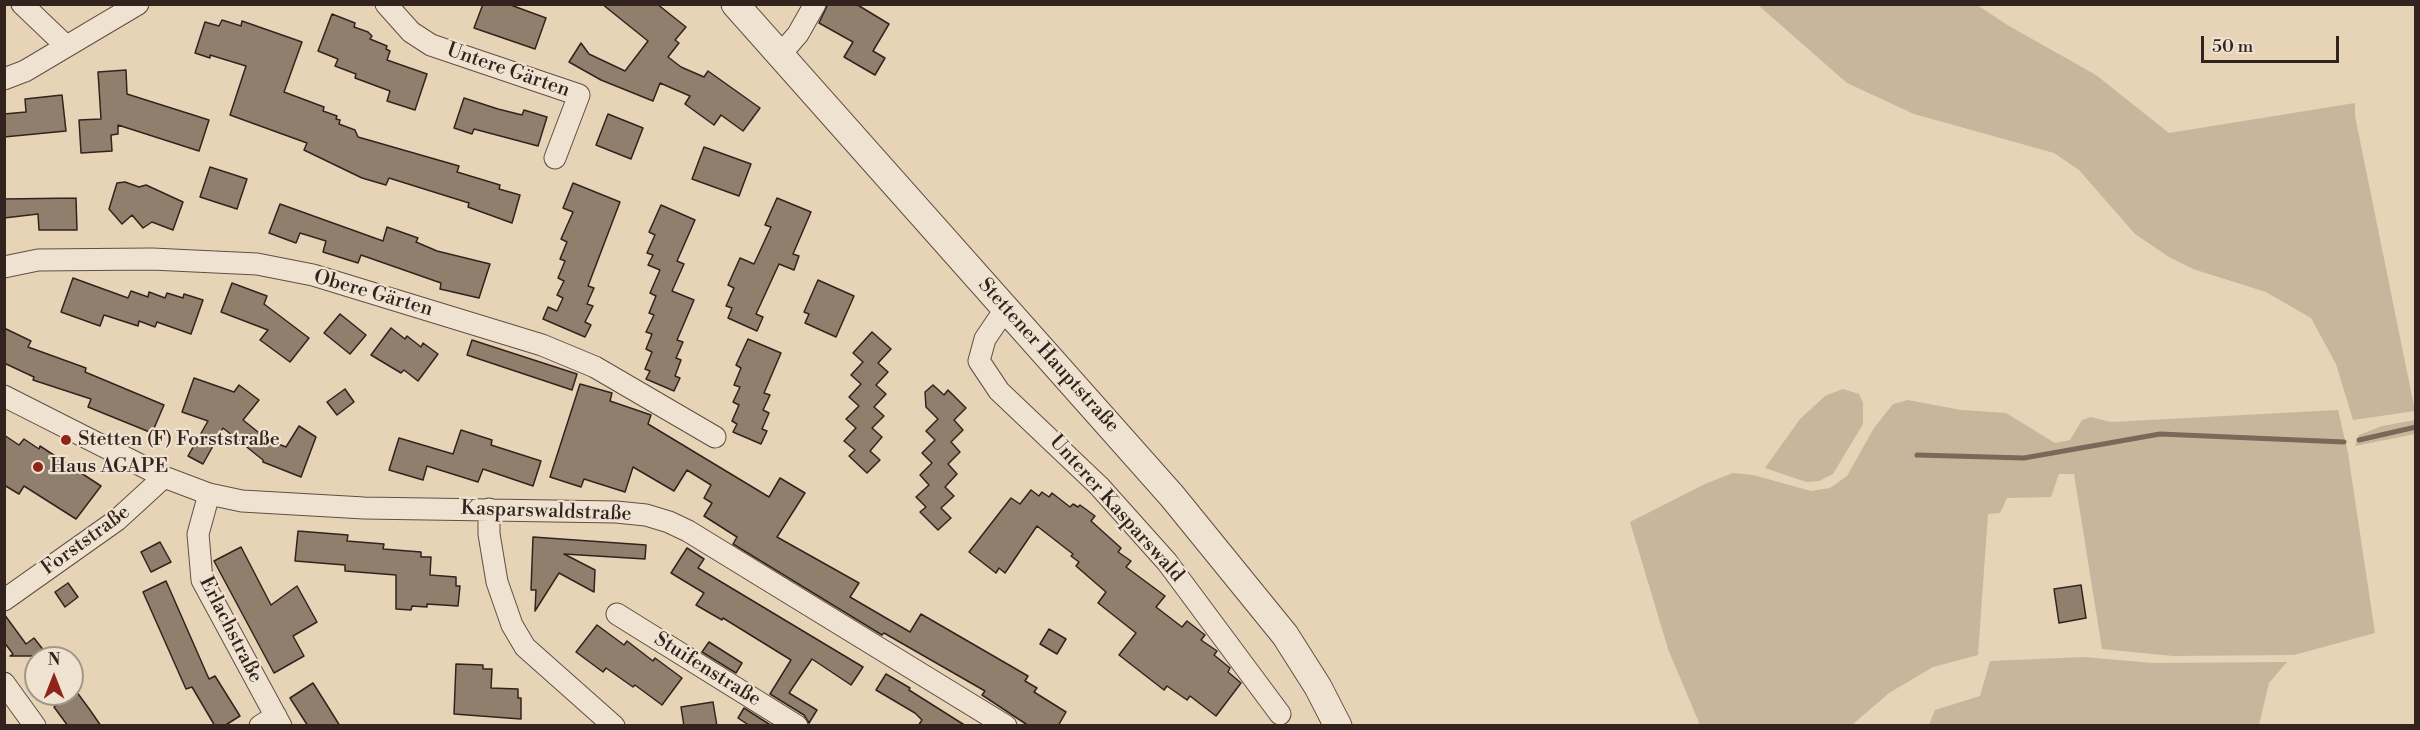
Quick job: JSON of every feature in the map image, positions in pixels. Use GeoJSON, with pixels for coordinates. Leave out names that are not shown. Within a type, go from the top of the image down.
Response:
{"type":"FeatureCollection","features":[{"type":"Feature","properties":{"kind":"street"},"geometry":{"type":"LineString","coordinates":[[22,4],[66,46]]}},
{"type":"Feature","properties":{"kind":"street"},"geometry":{"type":"LineString","coordinates":[[4,79],[25,71],[138,4]]}},
{"type":"Feature","properties":{"kind":"street","name":"Untere Gärten"},"geometry":{"type":"LineString","coordinates":[[386,4],[411,32],[431,45],[579,95],[555,158]]}},
{"type":"Feature","properties":{"kind":"street","name":"Stettener Hauptstraße"},"geometry":{"type":"LineString","coordinates":[[735,4],[1172,496],[1262,605],[1318,687],[1338,726]]}},
{"type":"Feature","properties":{"kind":"street"},"geometry":{"type":"LineString","coordinates":[[780,55],[798,34],[815,4]]}},
{"type":"Feature","properties":{"kind":"street","name":"Obere Gärten"},"geometry":{"type":"LineString","coordinates":[[4,267],[38,260],[153,259],[257,264],[313,275],[542,345],[595,367],[715,437]]}},
{"type":"Feature","properties":{"kind":"street","name":"Unterer Kasparswald"},"geometry":{"type":"LineString","coordinates":[[1006,308],[985,339],[979,361],[999,391],[1099,486],[1167,562],[1281,714]]}},
{"type":"Feature","properties":{"kind":"street","name":"Kasparswaldstraße"},"geometry":{"type":"LineString","coordinates":[[4,396],[164,477],[208,494],[273,504],[616,512],[646,515],[669,522],[688,531],[1006,726]]}},
{"type":"Feature","properties":{"kind":"street","name":"Forststraße"},"geometry":{"type":"LineString","coordinates":[[4,600],[117,520],[164,477]]}},
{"type":"Feature","properties":{"kind":"street","name":"Erlachstraße"},"geometry":{"type":"LineString","coordinates":[[208,494],[198,534],[202,580],[272,722]]}},
{"type":"Feature","properties":{"kind":"street"},"geometry":{"type":"LineString","coordinates":[[489,509],[489,534],[497,582],[512,625],[525,646],[615,726]]}},
{"type":"Feature","properties":{"kind":"street","name":"Stuifenstraße"},"geometry":{"type":"LineString","coordinates":[[617,614],[797,726]]}},
{"type":"Feature","properties":{"kind":"street"},"geometry":{"type":"LineString","coordinates":[[4,683],[35,726]]}},
{"type":"Feature","properties":{"kind":"shaded area"},"geometry":{"type":"Polygon","coordinates":[[[1758,5],[1977,5],[2009,26],[2096,75],[2169,133],[2355,103],[2355,116],[2415,411],[2353,420],[2336,364],[2311,318],[2266,292],[2193,269],[2169,257],[2135,234],[2079,170],[2054,153],[1914,114],[1847,83],[1758,5]]]}},
{"type":"Feature","properties":{"kind":"shaded area"},"geometry":{"type":"Polygon","coordinates":[[[1843,389],[1859,394],[1863,403],[1863,424],[1833,474],[1819,481],[1806,482],[1765,468],[1800,419],[1825,396],[1843,389]]]}},
{"type":"Feature","properties":{"kind":"shaded area"},"geometry":{"type":"Polygon","coordinates":[[[1908,400],[1961,410],[2006,413],[2055,443],[2070,440],[2082,420],[2091,417],[2111,422],[2338,410],[2348,453],[2375,633],[2294,655],[2173,656],[2102,649],[2074,474],[2059,474],[2051,497],[2007,498],[2000,513],[1988,514],[1978,655],[1933,667],[1889,693],[1852,725],[1700,725],[1668,649],[1630,522],[1705,484],[1733,473],[1753,475],[1811,491],[1830,488],[1847,476],[1874,428],[1893,404],[1908,400]]]}},
{"type":"Feature","properties":{"kind":"shaded area"},"geometry":{"type":"Polygon","coordinates":[[[2415,420],[2415,434],[2355,446],[2359,435],[2382,426],[2415,420]]]}},
{"type":"Feature","properties":{"kind":"shaded area"},"geometry":{"type":"Polygon","coordinates":[[[2084,657],[2153,663],[2287,662],[2269,683],[2259,725],[1929,725],[1935,710],[1980,696],[1990,661],[2084,657]]]}},
{"type":"Feature","properties":{"kind":"building"},"geometry":{"type":"Polygon","coordinates":[[[483,4],[508,4],[546,18],[535,49],[474,28],[483,4]]]}},
{"type":"Feature","properties":{"kind":"building"},"geometry":{"type":"Polygon","coordinates":[[[602,4],[657,4],[686,27],[675,40],[679,43],[668,57],[681,67],[704,77],[708,71],[760,108],[743,131],[721,115],[714,125],[685,104],[690,96],[660,83],[653,101],[601,80],[569,62],[581,43],[589,54],[625,71],[648,41],[602,4]]]}},
{"type":"Feature","properties":{"kind":"building"},"geometry":{"type":"Polygon","coordinates":[[[828,4],[856,4],[889,24],[873,51],[885,58],[875,75],[844,57],[853,42],[819,23],[828,4]]]}},
{"type":"Feature","properties":{"kind":"building"},"geometry":{"type":"Polygon","coordinates":[[[332,14],[355,23],[354,27],[372,36],[370,39],[387,46],[386,49],[390,51],[387,60],[427,74],[415,110],[387,101],[390,91],[355,78],[356,74],[335,66],[338,59],[318,51],[332,14]]]}},
{"type":"Feature","properties":{"kind":"building"},"geometry":{"type":"Polygon","coordinates":[[[222,20],[241,26],[242,21],[302,42],[284,92],[324,107],[323,111],[337,116],[336,119],[340,120],[339,124],[355,130],[358,137],[459,166],[457,172],[500,185],[499,189],[520,195],[512,223],[468,207],[469,203],[389,178],[386,185],[362,178],[304,150],[307,143],[230,115],[246,66],[195,53],[205,22],[219,26],[222,20]]]}},
{"type":"Feature","properties":{"kind":"building"},"geometry":{"type":"Polygon","coordinates":[[[126,70],[127,94],[209,120],[199,151],[118,125],[118,134],[111,135],[112,151],[81,153],[79,120],[101,119],[98,72],[126,70]]]}},
{"type":"Feature","properties":{"kind":"building"},"geometry":{"type":"Polygon","coordinates":[[[62,95],[66,131],[4,137],[4,114],[26,112],[25,99],[62,95]]]}},
{"type":"Feature","properties":{"kind":"building"},"geometry":{"type":"Polygon","coordinates":[[[464,98],[522,115],[524,110],[547,117],[538,146],[474,129],[472,134],[454,128],[464,98]]]}},
{"type":"Feature","properties":{"kind":"building"},"geometry":{"type":"Polygon","coordinates":[[[608,114],[643,128],[631,159],[596,145],[608,114]]]}},
{"type":"Feature","properties":{"kind":"building"},"geometry":{"type":"Polygon","coordinates":[[[704,147],[751,164],[739,196],[692,179],[704,147]]]}},
{"type":"Feature","properties":{"kind":"building"},"geometry":{"type":"Polygon","coordinates":[[[210,167],[247,179],[237,209],[200,197],[210,167]]]}},
{"type":"Feature","properties":{"kind":"building"},"geometry":{"type":"Polygon","coordinates":[[[125,182],[139,187],[146,185],[183,202],[173,230],[152,222],[143,228],[132,215],[122,224],[109,209],[117,183],[125,182]]]}},
{"type":"Feature","properties":{"kind":"building"},"geometry":{"type":"Polygon","coordinates":[[[573,183],[620,202],[588,286],[594,288],[587,304],[593,306],[585,322],[591,325],[585,337],[543,319],[548,307],[557,311],[563,298],[557,295],[564,281],[558,278],[565,261],[560,259],[567,242],[561,239],[573,212],[563,208],[573,183]]]}},
{"type":"Feature","properties":{"kind":"building"},"geometry":{"type":"Polygon","coordinates":[[[76,198],[77,230],[39,230],[38,214],[4,218],[4,199],[76,198]]]}},
{"type":"Feature","properties":{"kind":"building"},"geometry":{"type":"Polygon","coordinates":[[[777,198],[811,212],[793,254],[799,256],[794,270],[779,264],[756,314],[763,317],[757,331],[728,318],[732,308],[726,306],[734,288],[728,285],[740,258],[754,264],[771,227],[765,225],[777,198]]]}},
{"type":"Feature","properties":{"kind":"building"},"geometry":{"type":"Polygon","coordinates":[[[280,204],[383,241],[387,227],[418,238],[416,242],[437,251],[490,264],[479,298],[440,289],[441,283],[361,255],[358,263],[323,252],[326,241],[300,233],[296,243],[269,233],[280,204]]]}},
{"type":"Feature","properties":{"kind":"building"},"geometry":{"type":"Polygon","coordinates":[[[661,205],[695,220],[677,261],[684,264],[672,291],[694,300],[677,340],[683,342],[676,358],[681,360],[675,376],[680,378],[674,391],[646,379],[650,371],[645,369],[652,352],[646,349],[652,334],[646,332],[654,315],[649,313],[656,296],[650,293],[660,270],[648,265],[653,255],[647,253],[655,235],[649,232],[661,205]]]}},
{"type":"Feature","properties":{"kind":"building"},"geometry":{"type":"Polygon","coordinates":[[[73,278],[128,298],[131,291],[148,297],[149,292],[165,298],[167,293],[183,298],[184,294],[203,300],[191,334],[157,322],[155,327],[139,321],[138,326],[104,315],[100,326],[61,312],[73,278]]]}},
{"type":"Feature","properties":{"kind":"building"},"geometry":{"type":"Polygon","coordinates":[[[818,280],[854,296],[836,337],[805,323],[809,314],[804,312],[818,280]]]}},
{"type":"Feature","properties":{"kind":"building"},"geometry":{"type":"Polygon","coordinates":[[[232,283],[267,296],[264,304],[309,338],[290,362],[260,340],[268,330],[221,312],[232,283]]]}},
{"type":"Feature","properties":{"kind":"building"},"geometry":{"type":"Polygon","coordinates":[[[340,314],[366,335],[350,354],[324,333],[340,314]]]}},
{"type":"Feature","properties":{"kind":"building"},"geometry":{"type":"Polygon","coordinates":[[[4,328],[31,341],[28,347],[86,368],[85,372],[164,405],[152,433],[88,407],[91,399],[33,380],[34,377],[4,363],[4,328]]]}},
{"type":"Feature","properties":{"kind":"building"},"geometry":{"type":"Polygon","coordinates":[[[391,328],[405,339],[407,336],[421,347],[423,343],[438,354],[418,381],[404,370],[401,373],[371,355],[391,328]]]}},
{"type":"Feature","properties":{"kind":"building"},"geometry":{"type":"Polygon","coordinates":[[[872,332],[891,349],[878,363],[888,372],[876,385],[886,394],[874,407],[884,416],[872,428],[882,437],[870,451],[880,460],[867,473],[849,456],[855,450],[844,441],[856,428],[846,419],[859,406],[849,397],[861,384],[851,375],[863,362],[853,353],[872,332]]]}},
{"type":"Feature","properties":{"kind":"building"},"geometry":{"type":"Polygon","coordinates":[[[748,339],[781,353],[764,393],[770,395],[763,410],[769,413],[762,429],[767,431],[761,444],[733,432],[737,424],[732,421],[739,405],[733,402],[740,387],[734,385],[741,368],[736,365],[748,339]]]}},
{"type":"Feature","properties":{"kind":"building"},"geometry":{"type":"Polygon","coordinates":[[[472,340],[577,374],[572,390],[467,355],[472,340]]]}},
{"type":"Feature","properties":{"kind":"building"},"geometry":{"type":"Polygon","coordinates":[[[194,378],[234,392],[239,385],[259,400],[243,420],[268,440],[286,447],[299,426],[316,437],[301,477],[263,462],[223,428],[203,464],[188,456],[208,421],[182,412],[194,378]]]}},
{"type":"Feature","properties":{"kind":"building"},"geometry":{"type":"Polygon","coordinates":[[[580,384],[612,393],[610,401],[651,415],[648,424],[769,497],[780,478],[805,493],[777,537],[859,583],[850,597],[910,632],[921,614],[1028,676],[1025,681],[1037,688],[1034,692],[1066,712],[1058,726],[1029,726],[982,695],[985,691],[884,633],[882,635],[733,544],[737,537],[704,516],[712,503],[704,498],[711,485],[687,470],[674,491],[633,467],[625,492],[584,479],[581,487],[550,477],[580,384]]]}},
{"type":"Feature","properties":{"kind":"building"},"geometry":{"type":"Polygon","coordinates":[[[933,385],[944,395],[948,390],[966,408],[954,420],[963,430],[951,442],[960,452],[948,464],[957,474],[945,487],[954,496],[941,508],[951,518],[938,530],[920,512],[926,507],[916,497],[929,485],[920,475],[932,463],[922,453],[935,440],[926,431],[938,419],[926,407],[925,392],[933,385]]]}},
{"type":"Feature","properties":{"kind":"building"},"geometry":{"type":"Polygon","coordinates":[[[345,389],[354,402],[337,415],[327,402],[345,389]]]}},
{"type":"Feature","properties":{"kind":"building"},"geometry":{"type":"Polygon","coordinates":[[[461,430],[492,440],[491,445],[541,461],[533,486],[483,469],[478,482],[427,466],[423,480],[389,470],[399,438],[453,454],[461,430]]]}},
{"type":"Feature","properties":{"kind":"building","name":"Haus AGAPE"},"geometry":{"type":"Polygon","coordinates":[[[4,435],[19,445],[24,439],[39,449],[40,446],[101,486],[76,519],[24,486],[19,494],[4,485],[4,435]]]}},
{"type":"Feature","properties":{"kind":"building"},"geometry":{"type":"Polygon","coordinates":[[[1031,490],[1039,496],[1042,492],[1049,497],[1052,493],[1070,507],[1073,504],[1078,507],[1080,505],[1095,516],[1091,521],[1121,548],[1118,552],[1131,561],[1126,567],[1165,596],[1156,607],[1182,627],[1187,621],[1205,635],[1201,640],[1217,651],[1214,655],[1230,668],[1228,672],[1241,683],[1216,716],[1190,696],[1187,700],[1167,686],[1164,690],[1119,655],[1136,633],[1098,603],[1106,592],[1076,566],[1079,562],[1071,556],[1073,554],[1037,526],[1005,573],[999,568],[996,573],[969,552],[1011,498],[1020,504],[1031,490]]]}},
{"type":"Feature","properties":{"kind":"building"},"geometry":{"type":"Polygon","coordinates":[[[298,531],[348,535],[347,541],[384,544],[383,549],[421,552],[421,557],[431,557],[430,575],[456,577],[456,586],[460,586],[458,606],[427,604],[427,607],[412,606],[411,610],[396,609],[396,575],[345,571],[345,565],[295,561],[298,531]]]}},
{"type":"Feature","properties":{"kind":"building"},"geometry":{"type":"Polygon","coordinates":[[[533,537],[646,545],[645,559],[564,554],[595,570],[594,592],[559,573],[535,611],[536,590],[531,590],[533,537]]]}},
{"type":"Feature","properties":{"kind":"building"},"geometry":{"type":"Polygon","coordinates":[[[160,542],[171,562],[151,572],[141,552],[160,542]]]}},
{"type":"Feature","properties":{"kind":"building"},"geometry":{"type":"Polygon","coordinates":[[[241,547],[271,605],[297,586],[317,622],[293,636],[304,656],[274,673],[214,561],[241,547]]]}},
{"type":"Feature","properties":{"kind":"building"},"geometry":{"type":"Polygon","coordinates":[[[687,548],[704,559],[698,568],[863,667],[851,685],[812,659],[789,693],[817,710],[809,723],[804,715],[770,694],[791,660],[723,618],[722,620],[696,605],[704,593],[671,573],[687,548]]]}},
{"type":"Feature","properties":{"kind":"building"},"geometry":{"type":"Polygon","coordinates":[[[166,581],[209,679],[215,676],[240,716],[224,726],[215,726],[192,687],[186,689],[143,592],[166,581]]]}},
{"type":"Feature","properties":{"kind":"building"},"geometry":{"type":"Polygon","coordinates":[[[68,583],[78,597],[65,607],[55,592],[68,583]]]}},
{"type":"Feature","properties":{"kind":"building"},"geometry":{"type":"Polygon","coordinates":[[[2081,585],[2086,618],[2059,623],[2054,589],[2081,585]]]}},
{"type":"Feature","properties":{"kind":"building"},"geometry":{"type":"Polygon","coordinates":[[[4,614],[26,644],[34,638],[40,646],[24,646],[24,656],[10,656],[13,654],[4,642],[4,614]]]}},
{"type":"Feature","properties":{"kind":"building"},"geometry":{"type":"Polygon","coordinates":[[[597,625],[624,645],[627,641],[653,661],[655,658],[682,678],[662,705],[635,685],[633,687],[606,668],[603,672],[576,652],[597,625]]]}},
{"type":"Feature","properties":{"kind":"building"},"geometry":{"type":"Polygon","coordinates":[[[1049,629],[1066,639],[1057,654],[1040,644],[1049,629]]]}},
{"type":"Feature","properties":{"kind":"building"},"geometry":{"type":"Polygon","coordinates":[[[709,642],[742,663],[736,673],[702,652],[709,642]]]}},
{"type":"Feature","properties":{"kind":"building"},"geometry":{"type":"Polygon","coordinates":[[[456,664],[483,665],[483,669],[492,669],[491,688],[518,689],[518,698],[521,698],[521,719],[454,714],[456,664]]]}},
{"type":"Feature","properties":{"kind":"building"},"geometry":{"type":"Polygon","coordinates":[[[886,674],[966,726],[918,726],[922,720],[915,713],[876,690],[886,674]]]}},
{"type":"Feature","properties":{"kind":"building"},"geometry":{"type":"Polygon","coordinates":[[[313,683],[340,726],[308,726],[290,698],[313,683]]]}},
{"type":"Feature","properties":{"kind":"building"},"geometry":{"type":"Polygon","coordinates":[[[84,702],[101,726],[68,726],[54,707],[84,706],[84,702]]]}},
{"type":"Feature","properties":{"kind":"building"},"geometry":{"type":"Polygon","coordinates":[[[713,702],[717,726],[684,726],[681,707],[713,702]]]}},
{"type":"Feature","properties":{"kind":"building"},"geometry":{"type":"Polygon","coordinates":[[[744,708],[772,726],[750,726],[738,718],[744,708]]]}},
{"type":"Feature","properties":{"kind":"waterway"},"geometry":{"type":"LineString","coordinates":[[2359,440],[2416,427]]}},
{"type":"Feature","properties":{"kind":"waterway"},"geometry":{"type":"LineString","coordinates":[[1917,455],[2024,458],[2160,434],[2344,442]]}},
{"type":"Feature","properties":{"kind":"place","name":"Stetten (F) Forststraße"},"geometry":{"type":"Point","coordinates":[66,440]}},
{"type":"Feature","properties":{"kind":"place","name":"Haus AGAPE"},"geometry":{"type":"Point","coordinates":[38,467]}}]}
